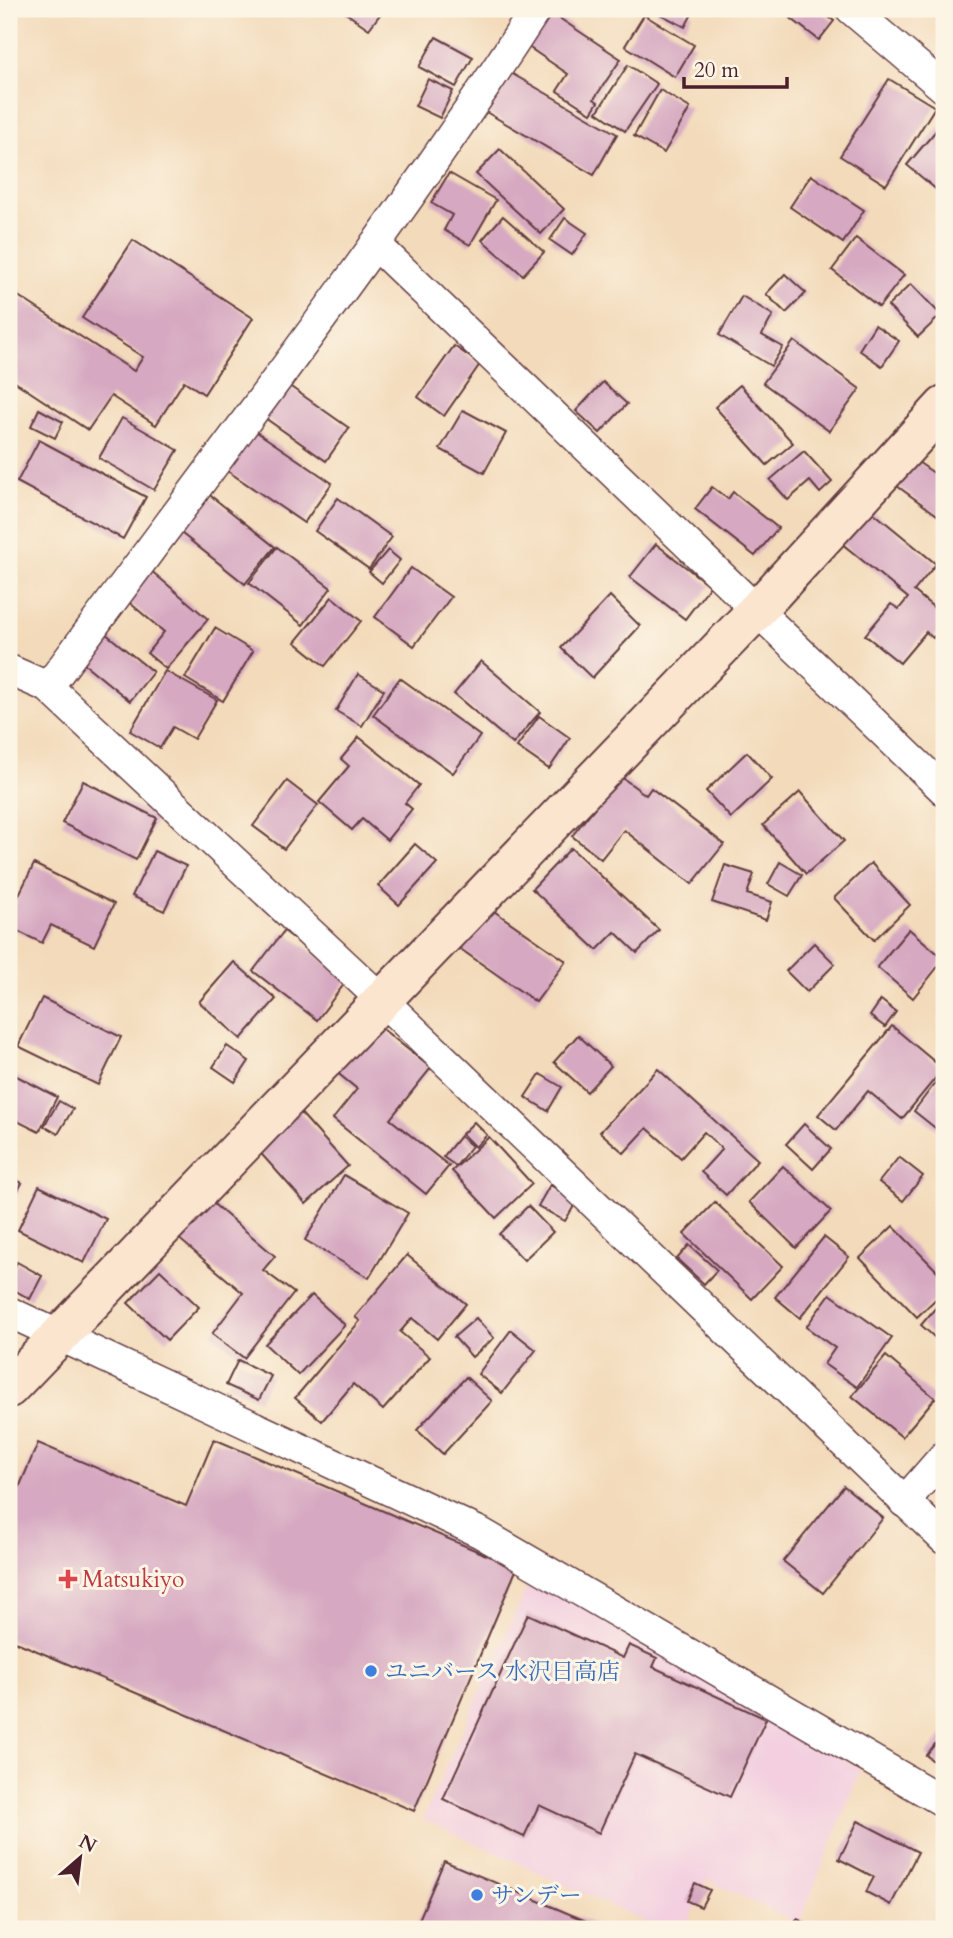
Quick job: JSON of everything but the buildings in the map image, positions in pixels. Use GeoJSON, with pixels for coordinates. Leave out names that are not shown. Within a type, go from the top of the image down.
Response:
{"type":"FeatureCollection","features":[{"type":"Feature","properties":{"kind":"street"},"geometry":{"type":"LineString","coordinates":[[48,687],[375,244],[469,113],[536,9]]}},
{"type":"Feature","properties":{"kind":"street"},"geometry":{"type":"LineString","coordinates":[[851,9],[944,88]]}},
{"type":"Feature","properties":{"kind":"street"},"geometry":{"type":"LineString","coordinates":[[375,244],[944,790]]}},
{"type":"Feature","properties":{"kind":"street"},"geometry":{"type":"LineString","coordinates":[[9,1388],[756,611],[944,406]]}},
{"type":"Feature","properties":{"kind":"street"},"geometry":{"type":"LineString","coordinates":[[9,670],[48,687],[382,1000],[944,1539]]}},
{"type":"Feature","properties":{"kind":"street"},"geometry":{"type":"LineString","coordinates":[[9,1312],[481,1533],[944,1802]]}},
{"type":"Feature","properties":{"kind":"street"},"geometry":{"type":"LineString","coordinates":[[904,1502],[944,1456]]}},
{"type":"Feature","properties":{"kind":"shaded area"},"geometry":{"type":"Polygon","coordinates":[[[532,1576],[861,1769],[799,1924],[707,1880],[685,1929],[661,1929],[423,1819],[532,1576]]]}},
{"type":"Feature","properties":{"kind":"place","name":"Matsukiyo"},"geometry":{"type":"Point","coordinates":[68,1579]}},
{"type":"Feature","properties":{"kind":"place","name":"ユニバース 水沢日高店"},"geometry":{"type":"Point","coordinates":[371,1671]}},
{"type":"Feature","properties":{"kind":"place","name":"サンデー"},"geometry":{"type":"Point","coordinates":[477,1895]}}]}
